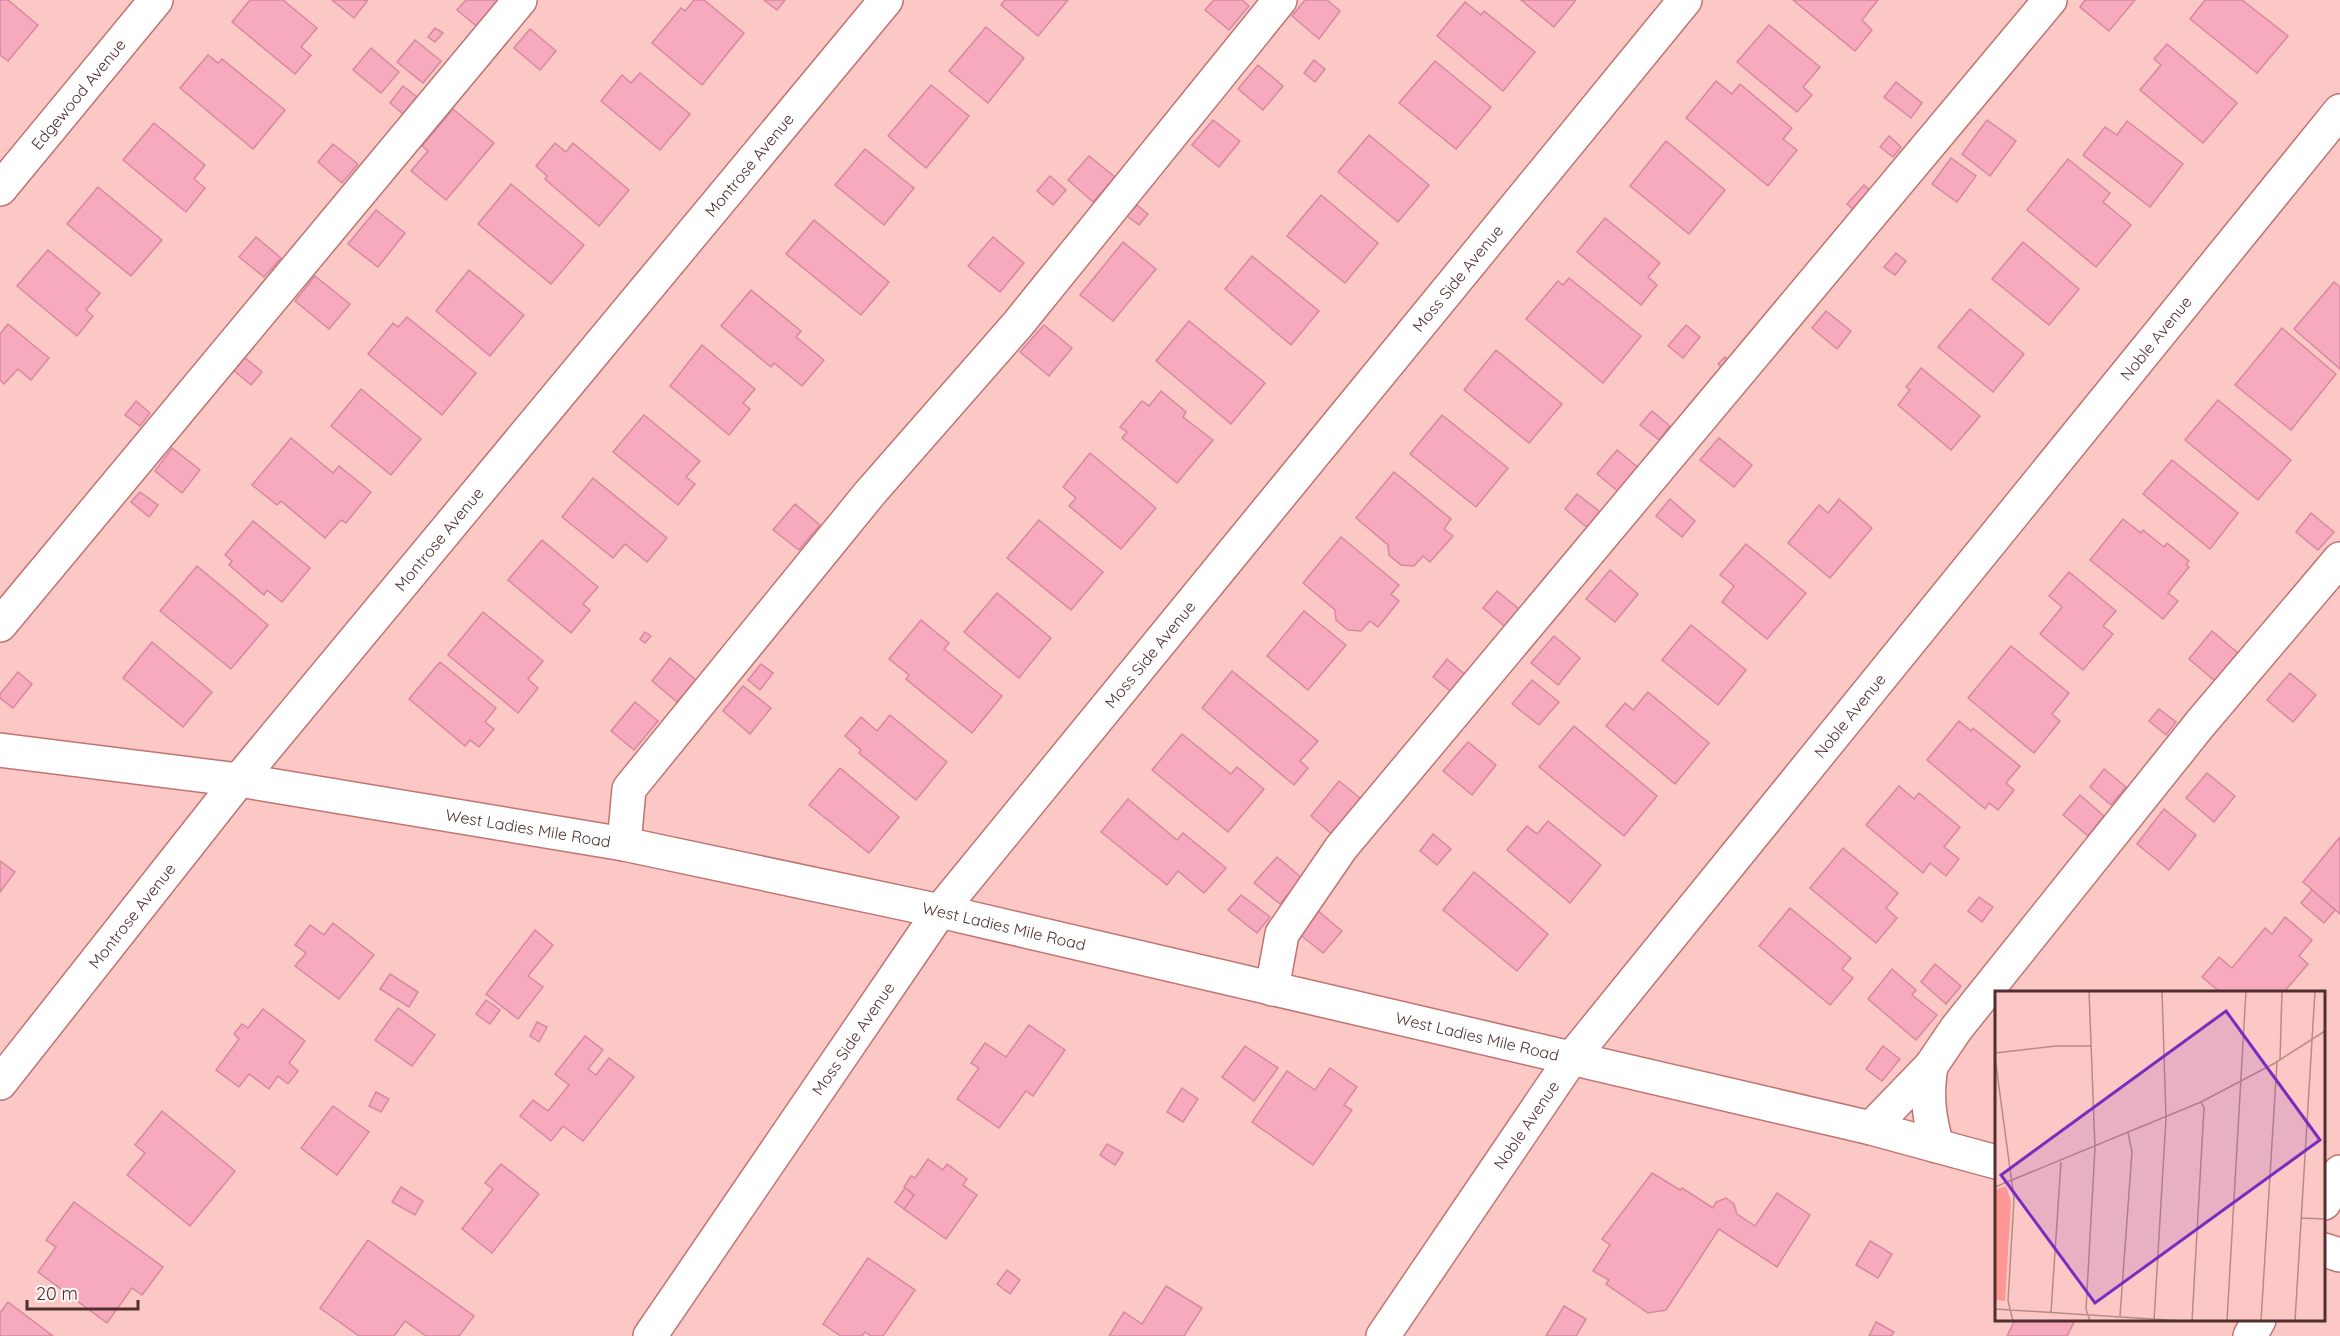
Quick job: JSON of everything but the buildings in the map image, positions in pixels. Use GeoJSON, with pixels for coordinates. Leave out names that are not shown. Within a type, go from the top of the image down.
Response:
{"type":"FeatureCollection","features":[{"type":"Feature","properties":{"kind":"street","name":"Edgewood Avenue"},"geometry":{"type":"LineString","coordinates":[[0,189],[156,0]]}},
{"type":"Feature","properties":{"kind":"street"},"geometry":{"type":"LineString","coordinates":[[0,625],[520,0]]}},
{"type":"Feature","properties":{"kind":"street","name":"Montrose Avenue"},"geometry":{"type":"LineString","coordinates":[[0,1083],[239,780],[886,0]]}},
{"type":"Feature","properties":{"kind":"street"},"geometry":{"type":"LineString","coordinates":[[624,844],[629,789],[870,493],[1018,324],[1280,0]]}},
{"type":"Feature","properties":{"kind":"street","name":"Moss Side Avenue"},"geometry":{"type":"LineString","coordinates":[[650,1336],[940,911],[1685,0]]}},
{"type":"Feature","properties":{"kind":"street"},"geometry":{"type":"LineString","coordinates":[[1272,989],[1282,934],[1341,848],[2050,0]]}},
{"type":"Feature","properties":{"kind":"street","name":"Noble Avenue"},"geometry":{"type":"LineString","coordinates":[[1383,1336],[1571,1059],[2340,111]]}},
{"type":"Feature","properties":{"kind":"street"},"geometry":{"type":"LineString","coordinates":[[1871,1128],[1931,1066],[1956,1029],[2200,724],[2340,559]]}},
{"type":"Feature","properties":{"kind":"street","name":"West Ladies Mile Road"},"geometry":{"type":"LineString","coordinates":[[0,750],[239,780],[624,844],[940,911],[1871,1128],[1995,1162]]}},
{"type":"Feature","properties":{"kind":"street"},"geometry":{"type":"LineString","coordinates":[[1931,1066],[1926,1092],[1928,1116],[1937,1146]]}},
{"type":"Feature","properties":{"kind":"street"},"geometry":{"type":"LineString","coordinates":[[2325,1201],[2340,1172]]}},
{"type":"Feature","properties":{"kind":"street"},"geometry":{"type":"LineString","coordinates":[[2325,1250],[2340,1255]]}},
{"type":"Feature","properties":{"kind":"street"},"geometry":{"type":"LineString","coordinates":[[2250,1336],[2258,1321]]}}]}
